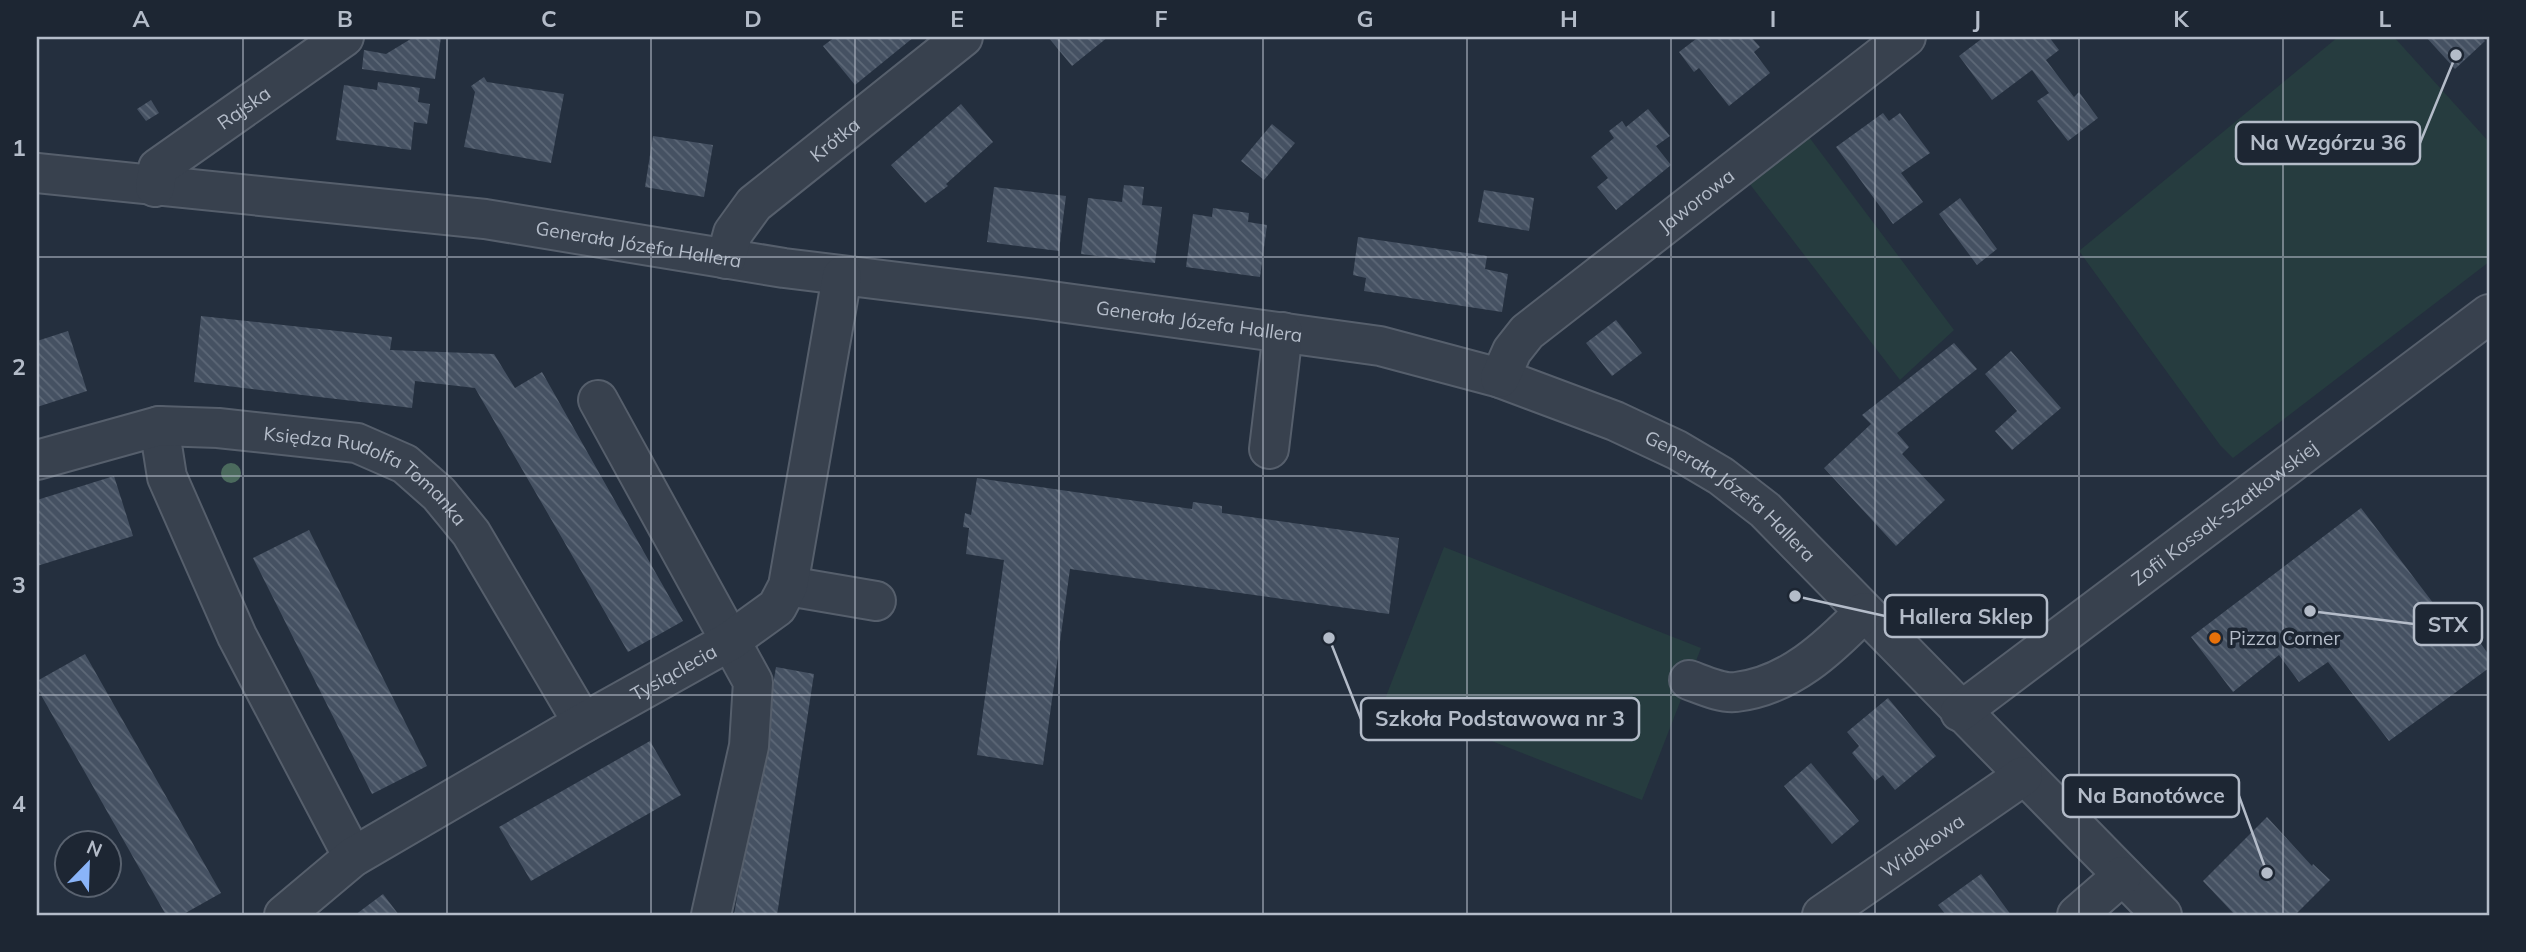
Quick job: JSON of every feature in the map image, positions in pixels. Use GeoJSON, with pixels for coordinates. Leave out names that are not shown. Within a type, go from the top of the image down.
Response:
{"type":"FeatureCollection","features":[{"type":"Feature","properties":{"kind":"street","name":"Rajska"},"geometry":{"type":"LineString","coordinates":[[155,187],[158,168],[344,37]]}},
{"type":"Feature","properties":{"kind":"street","name":"Krótka"},"geometry":{"type":"LineString","coordinates":[[726,259],[733,233],[754,204],[963,37]]}},
{"type":"Feature","properties":{"kind":"street","name":"Jaworowa"},"geometry":{"type":"LineString","coordinates":[[1500,378],[1512,351],[1527,332],[1906,37]]}},
{"type":"Feature","properties":{"kind":"street","name":"Generała Józefa Hallera"},"geometry":{"type":"LineString","coordinates":[[37,173],[485,219],[842,276],[1380,346],[1500,378],[1615,422],[1677,450],[1721,476],[1765,510],[1960,712],[2162,915]]}},
{"type":"Feature","properties":{"kind":"street","name":"Tysiąclecia"},"geometry":{"type":"LineString","coordinates":[[284,915],[353,857],[730,641],[777,607],[788,586],[842,276]]}},
{"type":"Feature","properties":{"kind":"street","name":"Zofii Kossak-Szatkowskiej"},"geometry":{"type":"LineString","coordinates":[[1960,712],[2489,314]]}},
{"type":"Feature","properties":{"kind":"street"},"geometry":{"type":"LineString","coordinates":[[1269,449],[1283,332]]}},
{"type":"Feature","properties":{"kind":"street"},"geometry":{"type":"LineString","coordinates":[[598,400],[753,682],[749,746],[711,915]]}},
{"type":"Feature","properties":{"kind":"street"},"geometry":{"type":"LineString","coordinates":[[159,426],[167,478],[232,625],[353,857]]}},
{"type":"Feature","properties":{"kind":"street","name":"Księdza Rudolfa Tomanka"},"geometry":{"type":"LineString","coordinates":[[37,460],[159,426],[218,428],[357,443],[405,464],[439,494],[471,533],[583,723]]}},
{"type":"Feature","properties":{"kind":"street"},"geometry":{"type":"LineString","coordinates":[[788,586],[876,601]]}},
{"type":"Feature","properties":{"kind":"street"},"geometry":{"type":"LineString","coordinates":[[1689,680],[1735,693],[1793,675],[1836,640],[1864,612]]}},
{"type":"Feature","properties":{"kind":"street","name":"Widokowa"},"geometry":{"type":"LineString","coordinates":[[1822,915],[2023,776]]}},
{"type":"Feature","properties":{"kind":"street"},"geometry":{"type":"LineString","coordinates":[[2077,915],[2122,876]]}},
{"type":"Feature","properties":{"kind":"green space"},"geometry":{"type":"Polygon","coordinates":[[[2338,37],[2394,37],[2489,142],[2489,262],[2233,458],[2220,445],[2079,251],[2338,37]]]}},
{"type":"Feature","properties":{"kind":"green space"},"geometry":{"type":"Polygon","coordinates":[[[1809,137],[1954,330],[1900,380],[1749,183],[1809,137]]]}},
{"type":"Feature","properties":{"kind":"green space"},"geometry":{"type":"Polygon","coordinates":[[[1444,547],[1701,648],[1642,800],[1385,699],[1444,547]]]}},
{"type":"Feature","properties":{"kind":"building"},"geometry":{"type":"Polygon","coordinates":[[[414,37],[441,37],[435,79],[362,69],[364,50],[386,54],[414,37]]]}},
{"type":"Feature","properties":{"kind":"building"},"geometry":{"type":"Polygon","coordinates":[[[835,37],[914,37],[855,85],[823,46],[835,37]]]}},
{"type":"Feature","properties":{"kind":"building"},"geometry":{"type":"Polygon","coordinates":[[[1048,37],[1108,37],[1072,66],[1048,37]]]}},
{"type":"Feature","properties":{"kind":"building"},"geometry":{"type":"Polygon","coordinates":[[[1694,37],[1751,37],[1760,47],[1754,52],[1770,73],[1729,106],[1699,68],[1694,72],[1679,52],[1696,39],[1694,37]]]}},
{"type":"Feature","properties":{"kind":"building"},"geometry":{"type":"Polygon","coordinates":[[[1984,37],[2049,37],[2059,50],[2046,60],[2074,97],[2079,92],[2098,118],[2068,141],[2037,101],[2049,93],[2032,70],[1992,100],[1959,56],[1984,37]]]}},
{"type":"Feature","properties":{"kind":"building"},"geometry":{"type":"Polygon","coordinates":[[[2426,37],[2481,37],[2485,41],[2455,69],[2426,37]]]}},
{"type":"Feature","properties":{"kind":"building"},"geometry":{"type":"Polygon","coordinates":[[[484,77],[487,82],[564,94],[551,163],[464,147],[475,92],[471,86],[484,77]]]}},
{"type":"Feature","properties":{"kind":"building"},"geometry":{"type":"Polygon","coordinates":[[[378,82],[420,88],[418,102],[430,104],[427,124],[414,122],[411,150],[336,140],[344,85],[377,90],[378,82]]]}},
{"type":"Feature","properties":{"kind":"building"},"geometry":{"type":"Polygon","coordinates":[[[151,100],[159,113],[146,121],[137,109],[151,100]]]}},
{"type":"Feature","properties":{"kind":"building"},"geometry":{"type":"Polygon","coordinates":[[[961,104],[993,142],[946,184],[948,186],[925,203],[891,165],[961,104]]]}},
{"type":"Feature","properties":{"kind":"building"},"geometry":{"type":"Polygon","coordinates":[[[1648,109],[1670,136],[1656,146],[1671,165],[1616,210],[1597,187],[1608,178],[1591,157],[1614,138],[1609,131],[1622,121],[1626,127],[1648,109]]]}},
{"type":"Feature","properties":{"kind":"building"},"geometry":{"type":"Polygon","coordinates":[[[1883,113],[1889,121],[1900,113],[1930,153],[1901,173],[1923,202],[1893,224],[1836,147],[1883,113]]]}},
{"type":"Feature","properties":{"kind":"building"},"geometry":{"type":"Polygon","coordinates":[[[1272,124],[1295,143],[1264,180],[1241,161],[1272,124]]]}},
{"type":"Feature","properties":{"kind":"building"},"geometry":{"type":"Polygon","coordinates":[[[653,136],[713,145],[704,197],[645,187],[653,136]]]}},
{"type":"Feature","properties":{"kind":"building"},"geometry":{"type":"Polygon","coordinates":[[[1124,185],[1144,187],[1142,205],[1162,207],[1155,263],[1081,254],[1088,198],[1122,202],[1124,185]]]}},
{"type":"Feature","properties":{"kind":"building"},"geometry":{"type":"Polygon","coordinates":[[[994,187],[1066,196],[1059,251],[987,242],[994,187]]]}},
{"type":"Feature","properties":{"kind":"building"},"geometry":{"type":"Polygon","coordinates":[[[1484,190],[1534,198],[1529,231],[1478,222],[1484,190]]]}},
{"type":"Feature","properties":{"kind":"building"},"geometry":{"type":"Polygon","coordinates":[[[1960,198],[1997,249],[1977,265],[1939,214],[1960,198]]]}},
{"type":"Feature","properties":{"kind":"building"},"geometry":{"type":"Polygon","coordinates":[[[1213,208],[1249,213],[1248,222],[1267,225],[1260,277],[1186,267],[1193,214],[1212,217],[1213,208]]]}},
{"type":"Feature","properties":{"kind":"building"},"geometry":{"type":"Polygon","coordinates":[[[1358,237],[1487,256],[1485,269],[1508,274],[1502,312],[1364,291],[1366,278],[1353,275],[1358,237]]]}},
{"type":"Feature","properties":{"kind":"building"},"geometry":{"type":"Polygon","coordinates":[[[201,316],[392,337],[390,350],[494,354],[515,388],[542,372],[683,621],[628,652],[475,388],[415,381],[412,408],[194,382],[201,316]]]}},
{"type":"Feature","properties":{"kind":"building"},"geometry":{"type":"Polygon","coordinates":[[[1616,320],[1642,353],[1612,376],[1586,343],[1616,320]]]}},
{"type":"Feature","properties":{"kind":"building"},"geometry":{"type":"Polygon","coordinates":[[[68,331],[87,391],[37,407],[37,341],[68,331]]]}},
{"type":"Feature","properties":{"kind":"building"},"geometry":{"type":"Polygon","coordinates":[[[1954,343],[1977,369],[1897,433],[1909,447],[1902,454],[1945,500],[1896,546],[1824,468],[1871,424],[1862,415],[1954,343]]]}},
{"type":"Feature","properties":{"kind":"building"},"geometry":{"type":"Polygon","coordinates":[[[2011,351],[2061,408],[2012,450],[1995,431],[2017,411],[1985,374],[2011,351]]]}},
{"type":"Feature","properties":{"kind":"building"},"geometry":{"type":"Polygon","coordinates":[[[114,476],[133,536],[37,566],[37,500],[114,476]]]}},
{"type":"Feature","properties":{"kind":"building"},"geometry":{"type":"Polygon","coordinates":[[[977,478],[1192,509],[1193,502],[1222,506],[1222,513],[1399,538],[1389,614],[1070,569],[1043,765],[977,755],[1004,560],[966,554],[969,528],[963,527],[965,513],[971,515],[977,478]]]}},
{"type":"Feature","properties":{"kind":"building"},"geometry":{"type":"Polygon","coordinates":[[[2361,508],[2462,641],[2473,633],[2489,655],[2489,668],[2389,741],[2328,662],[2299,682],[2279,655],[2233,692],[2191,637],[2361,508]]]}},
{"type":"Feature","properties":{"kind":"building"},"geometry":{"type":"Polygon","coordinates":[[[309,530],[427,766],[372,794],[253,558],[309,530]]]}},
{"type":"Feature","properties":{"kind":"building"},"geometry":{"type":"Polygon","coordinates":[[[85,654],[221,893],[182,915],[166,915],[122,838],[122,830],[118,830],[37,688],[37,681],[85,654]]]}},
{"type":"Feature","properties":{"kind":"building"},"geometry":{"type":"Polygon","coordinates":[[[776,667],[814,674],[777,915],[734,915],[776,667]]]}},
{"type":"Feature","properties":{"kind":"building"},"geometry":{"type":"Polygon","coordinates":[[[1888,698],[1936,756],[1895,790],[1883,775],[1875,781],[1852,753],[1859,746],[1847,732],[1888,698]]]}},
{"type":"Feature","properties":{"kind":"building"},"geometry":{"type":"Polygon","coordinates":[[[650,741],[681,795],[531,881],[499,827],[650,741]]]}},
{"type":"Feature","properties":{"kind":"building"},"geometry":{"type":"Polygon","coordinates":[[[1811,763],[1859,821],[1832,844],[1784,786],[1811,763]]]}},
{"type":"Feature","properties":{"kind":"building"},"geometry":{"type":"Polygon","coordinates":[[[2267,817],[2312,866],[2313,864],[2330,880],[2295,915],[2235,915],[2203,881],[2267,817]]]}},
{"type":"Feature","properties":{"kind":"building"},"geometry":{"type":"Polygon","coordinates":[[[1981,874],[2011,915],[1946,915],[1938,905],[1981,874]]]}},
{"type":"Feature","properties":{"kind":"building"},"geometry":{"type":"Polygon","coordinates":[[[383,894],[399,915],[355,915],[383,894]]]}},
{"type":"Feature","properties":{"kind":"place","name":"Na Wzgórzu 36"},"geometry":{"type":"Point","coordinates":[2456,55]}},
{"type":"Feature","properties":{"kind":"place","name":"Hallera Sklep"},"geometry":{"type":"Point","coordinates":[1795,596]}},
{"type":"Feature","properties":{"kind":"place","name":"STX"},"geometry":{"type":"Point","coordinates":[2310,611]}},
{"type":"Feature","properties":{"kind":"place","name":"Szkoła Podstawowa nr 3"},"geometry":{"type":"Point","coordinates":[1329,638]}},
{"type":"Feature","properties":{"kind":"place","name":"Pizza Corner"},"geometry":{"type":"Point","coordinates":[2215,638]}},
{"type":"Feature","properties":{"kind":"place","name":"Na Banotówce"},"geometry":{"type":"Point","coordinates":[2267,873]}}]}
